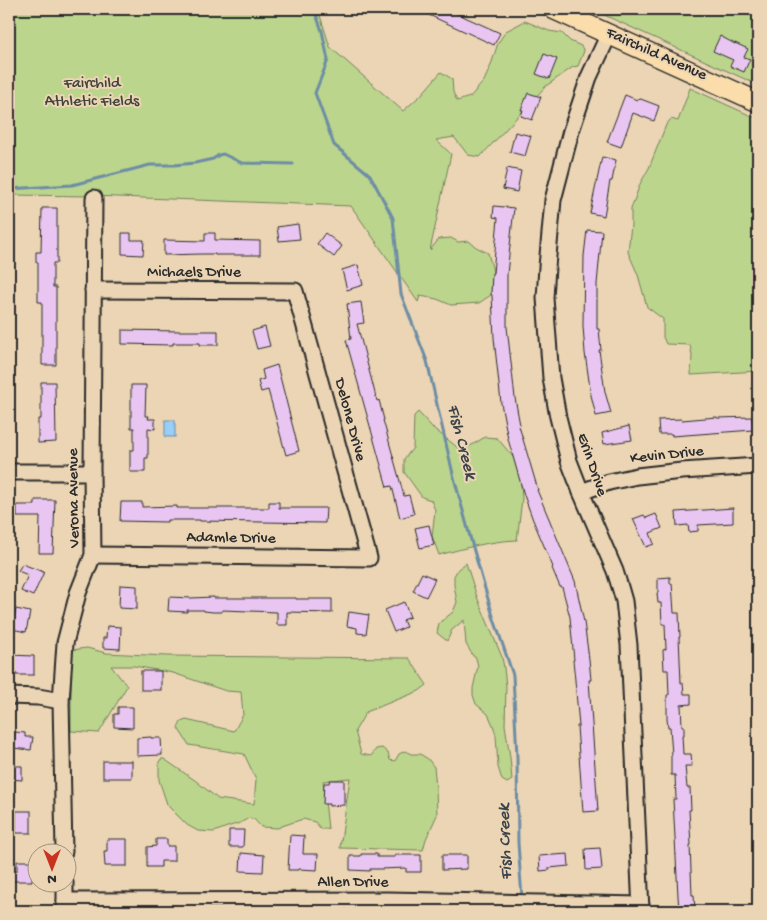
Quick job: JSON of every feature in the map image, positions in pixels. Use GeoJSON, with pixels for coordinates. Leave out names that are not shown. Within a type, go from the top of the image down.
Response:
{"type":"FeatureCollection","features":[{"type":"Feature","properties":{"kind":"main road","name":"Fairchild Avenue"},"geometry":{"type":"LineString","coordinates":[[553,9],[758,102]]}},
{"type":"Feature","properties":{"kind":"street","name":"Erin Drive"},"geometry":{"type":"LineString","coordinates":[[609,34],[589,77],[571,131],[553,200],[547,267],[546,307],[551,378],[557,416],[569,461],[614,571],[624,601],[629,645],[641,908]]}},
{"type":"Feature","properties":{"kind":"street","name":"Verona Avenue"},"geometry":{"type":"LineString","coordinates":[[64,842],[61,701],[65,643],[78,593],[94,556],[92,472],[94,198]]}},
{"type":"Feature","properties":{"kind":"street","name":"Michaels Drive"},"geometry":{"type":"LineString","coordinates":[[93,290],[295,291]]}},
{"type":"Feature","properties":{"kind":"street","name":"Delone Drive"},"geometry":{"type":"LineString","coordinates":[[295,291],[369,558]]}},
{"type":"Feature","properties":{"kind":"street","name":"Kevin Drive"},"geometry":{"type":"LineString","coordinates":[[581,492],[608,482],[637,476],[758,466]]}},
{"type":"Feature","properties":{"kind":"street"},"geometry":{"type":"LineString","coordinates":[[9,472],[92,472]]}},
{"type":"Feature","properties":{"kind":"street","name":"Adamle Drive"},"geometry":{"type":"LineString","coordinates":[[94,556],[369,558]]}},
{"type":"Feature","properties":{"kind":"street"},"geometry":{"type":"LineString","coordinates":[[9,696],[38,697],[61,701]]}},
{"type":"Feature","properties":{"kind":"street"},"geometry":{"type":"LineString","coordinates":[[65,892],[65,906]]}},
{"type":"Feature","properties":{"kind":"street","name":"Allen Drive"},"geometry":{"type":"LineString","coordinates":[[65,906],[387,900],[641,908]]}},
{"type":"Feature","properties":{"kind":"green space","name":"Fairchild Athletic Fields"},"geometry":{"type":"Polygon","coordinates":[[[9,9],[318,9],[330,47],[403,111],[421,95],[441,72],[452,79],[453,92],[457,101],[470,97],[484,81],[498,43],[506,31],[525,21],[549,31],[562,33],[570,41],[581,46],[584,51],[578,66],[573,67],[546,86],[480,157],[468,155],[454,137],[436,140],[451,154],[430,250],[439,239],[451,238],[458,242],[469,241],[488,253],[493,271],[491,295],[479,303],[451,305],[437,299],[420,296],[418,302],[351,206],[92,196],[9,195],[9,9]]]}},
{"type":"Feature","properties":{"kind":"green space"},"geometry":{"type":"Polygon","coordinates":[[[591,9],[758,9],[758,85],[591,9]]]}},
{"type":"Feature","properties":{"kind":"green space"},"geometry":{"type":"Polygon","coordinates":[[[690,88],[758,119],[758,371],[691,375],[692,355],[690,345],[666,344],[663,337],[663,319],[647,307],[638,275],[628,252],[631,209],[640,184],[649,168],[666,125],[671,119],[678,121],[690,88]]]}},
{"type":"Feature","properties":{"kind":"green space"},"geometry":{"type":"Polygon","coordinates":[[[418,412],[433,428],[462,451],[485,437],[497,438],[520,465],[522,499],[517,540],[487,543],[439,555],[432,536],[435,510],[431,500],[422,497],[404,472],[404,459],[413,448],[414,416],[418,412]]]}},
{"type":"Feature","properties":{"kind":"green space"},"geometry":{"type":"Polygon","coordinates":[[[466,563],[477,597],[502,657],[506,686],[505,725],[512,780],[507,783],[502,780],[498,767],[496,735],[493,725],[488,714],[476,704],[473,695],[478,666],[476,658],[466,644],[464,620],[452,630],[447,641],[437,633],[439,623],[453,612],[457,602],[454,576],[458,569],[466,563]]]}},
{"type":"Feature","properties":{"kind":"green space"},"geometry":{"type":"Polygon","coordinates":[[[87,648],[106,653],[167,656],[409,658],[427,685],[419,691],[366,712],[355,731],[361,754],[371,756],[376,749],[382,748],[388,753],[390,760],[395,761],[399,754],[405,751],[411,754],[420,754],[428,759],[434,767],[437,815],[423,850],[340,848],[350,778],[323,781],[328,829],[321,829],[315,822],[303,819],[278,828],[261,827],[254,819],[249,818],[214,832],[198,831],[187,825],[167,804],[159,780],[159,762],[161,759],[164,759],[196,781],[218,799],[254,804],[256,779],[244,754],[189,745],[178,728],[181,722],[186,720],[234,731],[243,715],[241,692],[226,691],[173,673],[134,666],[111,666],[127,686],[99,733],[71,731],[71,650],[87,648]]]}},
{"type":"Feature","properties":{"kind":"water"},"geometry":{"type":"Polygon","coordinates":[[[165,420],[175,420],[175,437],[165,437],[165,420]]]}},
{"type":"Feature","properties":{"kind":"building"},"geometry":{"type":"Polygon","coordinates":[[[416,9],[447,9],[500,33],[494,45],[416,9]]]}},
{"type":"Feature","properties":{"kind":"building"},"geometry":{"type":"Polygon","coordinates":[[[720,36],[748,49],[744,57],[750,59],[744,72],[730,66],[733,60],[713,51],[720,36]]]}},
{"type":"Feature","properties":{"kind":"building"},"geometry":{"type":"Polygon","coordinates":[[[544,54],[557,59],[549,79],[536,74],[544,54]]]}},
{"type":"Feature","properties":{"kind":"building"},"geometry":{"type":"Polygon","coordinates":[[[528,93],[541,97],[532,120],[521,116],[523,110],[521,110],[528,93]]]}},
{"type":"Feature","properties":{"kind":"building"},"geometry":{"type":"Polygon","coordinates":[[[625,95],[659,106],[654,121],[633,113],[621,147],[607,142],[625,95]]]}},
{"type":"Feature","properties":{"kind":"building"},"geometry":{"type":"Polygon","coordinates":[[[515,132],[531,136],[525,156],[510,152],[515,132]]]}},
{"type":"Feature","properties":{"kind":"building"},"geometry":{"type":"Polygon","coordinates":[[[602,157],[616,160],[604,216],[590,213],[602,157]]]}},
{"type":"Feature","properties":{"kind":"building"},"geometry":{"type":"Polygon","coordinates":[[[507,168],[521,171],[517,192],[503,189],[507,168]]]}},
{"type":"Feature","properties":{"kind":"building"},"geometry":{"type":"Polygon","coordinates":[[[494,206],[514,208],[507,274],[507,327],[515,398],[519,426],[537,490],[575,581],[584,622],[591,680],[589,680],[598,811],[583,812],[577,726],[579,726],[570,617],[562,587],[560,587],[552,568],[524,495],[508,439],[501,403],[491,294],[498,218],[493,217],[494,206]]]}},
{"type":"Feature","properties":{"kind":"building"},"geometry":{"type":"Polygon","coordinates":[[[42,208],[57,208],[57,263],[53,263],[53,287],[56,287],[56,365],[42,365],[42,302],[38,302],[38,262],[36,262],[36,252],[41,252],[42,208]]]}},
{"type":"Feature","properties":{"kind":"building"},"geometry":{"type":"Polygon","coordinates":[[[298,224],[300,239],[279,241],[277,227],[298,224]]]}},
{"type":"Feature","properties":{"kind":"building"},"geometry":{"type":"Polygon","coordinates":[[[587,230],[602,231],[597,284],[597,329],[599,329],[601,350],[599,350],[605,392],[611,413],[596,416],[591,395],[583,326],[584,256],[587,230]]]}},
{"type":"Feature","properties":{"kind":"building"},"geometry":{"type":"Polygon","coordinates":[[[122,233],[131,233],[131,240],[144,240],[143,255],[122,254],[122,233]]]}},
{"type":"Feature","properties":{"kind":"building"},"geometry":{"type":"Polygon","coordinates":[[[205,233],[215,233],[215,240],[260,241],[260,255],[164,255],[164,240],[205,241],[205,233]]]}},
{"type":"Feature","properties":{"kind":"building"},"geometry":{"type":"Polygon","coordinates":[[[325,233],[342,246],[334,257],[317,244],[325,233]]]}},
{"type":"Feature","properties":{"kind":"building"},"geometry":{"type":"Polygon","coordinates":[[[358,265],[363,285],[347,290],[342,270],[358,265]]]}},
{"type":"Feature","properties":{"kind":"building"},"geometry":{"type":"Polygon","coordinates":[[[361,302],[364,323],[357,324],[404,496],[409,495],[414,514],[400,518],[392,486],[387,487],[346,340],[351,339],[347,304],[361,302]]]}},
{"type":"Feature","properties":{"kind":"building"},"geometry":{"type":"Polygon","coordinates":[[[265,327],[270,346],[257,349],[252,331],[265,327]]]}},
{"type":"Feature","properties":{"kind":"building"},"geometry":{"type":"Polygon","coordinates":[[[122,330],[218,331],[218,345],[200,345],[200,343],[173,343],[173,345],[122,344],[122,330]]]}},
{"type":"Feature","properties":{"kind":"building"},"geometry":{"type":"Polygon","coordinates":[[[277,365],[299,451],[286,455],[268,390],[261,392],[258,381],[264,379],[262,370],[277,365]]]}},
{"type":"Feature","properties":{"kind":"building"},"geometry":{"type":"Polygon","coordinates":[[[41,382],[55,382],[56,442],[38,443],[38,419],[41,419],[41,382]]]}},
{"type":"Feature","properties":{"kind":"building"},"geometry":{"type":"Polygon","coordinates":[[[131,385],[146,385],[145,416],[149,416],[148,419],[155,419],[155,429],[148,428],[148,458],[145,458],[145,472],[130,472],[130,450],[134,450],[134,428],[131,428],[131,385]]]}},
{"type":"Feature","properties":{"kind":"building"},"geometry":{"type":"Polygon","coordinates":[[[752,417],[753,430],[672,436],[672,434],[659,434],[658,420],[752,417]]]}},
{"type":"Feature","properties":{"kind":"building"},"geometry":{"type":"Polygon","coordinates":[[[629,426],[632,440],[604,444],[602,433],[629,426]]]}},
{"type":"Feature","properties":{"kind":"building"},"geometry":{"type":"Polygon","coordinates":[[[35,500],[55,500],[53,553],[39,553],[40,517],[17,517],[17,505],[35,505],[35,500]]]}},
{"type":"Feature","properties":{"kind":"building"},"geometry":{"type":"Polygon","coordinates":[[[121,502],[142,502],[142,507],[269,508],[269,502],[279,502],[279,508],[326,508],[325,523],[200,520],[167,520],[167,522],[120,521],[121,502]]]}},
{"type":"Feature","properties":{"kind":"building"},"geometry":{"type":"Polygon","coordinates":[[[733,508],[733,523],[698,525],[698,531],[689,532],[688,525],[677,526],[676,512],[733,508]]]}},
{"type":"Feature","properties":{"kind":"building"},"geometry":{"type":"Polygon","coordinates":[[[656,514],[662,528],[650,533],[654,544],[646,547],[633,519],[644,515],[646,518],[656,514]]]}},
{"type":"Feature","properties":{"kind":"building"},"geometry":{"type":"Polygon","coordinates":[[[429,525],[434,545],[420,548],[415,528],[429,525]]]}},
{"type":"Feature","properties":{"kind":"building"},"geometry":{"type":"Polygon","coordinates":[[[22,564],[44,572],[33,596],[21,591],[28,575],[18,571],[22,564]]]}},
{"type":"Feature","properties":{"kind":"building"},"geometry":{"type":"Polygon","coordinates":[[[422,573],[435,579],[426,597],[413,591],[422,573]]]}},
{"type":"Feature","properties":{"kind":"building"},"geometry":{"type":"Polygon","coordinates":[[[670,577],[674,613],[679,613],[681,683],[683,683],[684,694],[691,694],[691,704],[681,705],[682,726],[684,726],[684,735],[682,735],[683,754],[691,754],[692,766],[685,766],[687,788],[690,788],[692,895],[694,895],[695,911],[679,911],[673,799],[676,799],[675,775],[671,775],[672,755],[670,727],[668,727],[667,718],[667,695],[669,695],[668,670],[664,670],[663,650],[666,649],[665,624],[662,624],[661,603],[658,603],[657,593],[658,578],[670,577]]]}},
{"type":"Feature","properties":{"kind":"building"},"geometry":{"type":"Polygon","coordinates":[[[120,585],[137,586],[137,609],[119,608],[120,585]]]}},
{"type":"Feature","properties":{"kind":"building"},"geometry":{"type":"Polygon","coordinates":[[[169,597],[332,599],[332,613],[287,612],[287,625],[277,625],[277,612],[168,611],[169,597]]]}},
{"type":"Feature","properties":{"kind":"building"},"geometry":{"type":"Polygon","coordinates":[[[404,602],[410,617],[403,620],[406,627],[394,632],[385,610],[404,602]]]}},
{"type":"Feature","properties":{"kind":"building"},"geometry":{"type":"Polygon","coordinates":[[[16,609],[30,612],[26,632],[12,629],[16,609]]]}},
{"type":"Feature","properties":{"kind":"building"},"geometry":{"type":"Polygon","coordinates":[[[349,612],[369,615],[366,634],[357,633],[357,628],[347,626],[349,612]]]}},
{"type":"Feature","properties":{"kind":"building"},"geometry":{"type":"Polygon","coordinates":[[[107,626],[121,627],[120,649],[103,648],[103,638],[106,638],[107,626]]]}},
{"type":"Feature","properties":{"kind":"building"},"geometry":{"type":"Polygon","coordinates":[[[9,655],[34,656],[34,675],[16,675],[16,672],[9,672],[9,655]]]}},
{"type":"Feature","properties":{"kind":"building"},"geometry":{"type":"Polygon","coordinates":[[[141,671],[161,671],[161,690],[141,690],[141,671]]]}},
{"type":"Feature","properties":{"kind":"building"},"geometry":{"type":"Polygon","coordinates":[[[118,707],[133,707],[133,728],[114,727],[114,714],[118,714],[118,707]]]}},
{"type":"Feature","properties":{"kind":"building"},"geometry":{"type":"Polygon","coordinates":[[[15,732],[25,733],[25,737],[33,737],[31,750],[13,748],[15,732]]]}},
{"type":"Feature","properties":{"kind":"building"},"geometry":{"type":"Polygon","coordinates":[[[137,738],[161,738],[162,755],[137,756],[137,738]]]}},
{"type":"Feature","properties":{"kind":"building"},"geometry":{"type":"Polygon","coordinates":[[[103,761],[132,761],[132,778],[103,778],[103,761]]]}},
{"type":"Feature","properties":{"kind":"building"},"geometry":{"type":"Polygon","coordinates":[[[9,766],[22,766],[22,780],[9,779],[9,766]]]}},
{"type":"Feature","properties":{"kind":"building"},"geometry":{"type":"Polygon","coordinates":[[[330,780],[344,780],[344,805],[329,806],[329,804],[323,804],[324,783],[329,783],[330,780]]]}},
{"type":"Feature","properties":{"kind":"building"},"geometry":{"type":"Polygon","coordinates":[[[16,811],[31,811],[31,833],[16,833],[16,811]]]}},
{"type":"Feature","properties":{"kind":"building"},"geometry":{"type":"Polygon","coordinates":[[[229,830],[244,830],[243,847],[229,847],[229,830]]]}},
{"type":"Feature","properties":{"kind":"building"},"geometry":{"type":"Polygon","coordinates":[[[290,835],[304,836],[303,854],[318,854],[317,870],[288,870],[290,835]]]}},
{"type":"Feature","properties":{"kind":"building"},"geometry":{"type":"Polygon","coordinates":[[[107,839],[127,839],[127,866],[105,866],[104,851],[107,851],[107,839]]]}},
{"type":"Feature","properties":{"kind":"building"},"geometry":{"type":"Polygon","coordinates":[[[156,839],[167,839],[167,846],[174,846],[174,861],[161,861],[161,867],[147,867],[147,847],[156,846],[156,839]]]}},
{"type":"Feature","properties":{"kind":"building"},"geometry":{"type":"Polygon","coordinates":[[[600,848],[602,869],[586,870],[585,849],[600,848]]]}},
{"type":"Feature","properties":{"kind":"building"},"geometry":{"type":"Polygon","coordinates":[[[241,853],[264,855],[263,872],[240,871],[241,853]]]}},
{"type":"Feature","properties":{"kind":"building"},"geometry":{"type":"Polygon","coordinates":[[[361,854],[377,854],[377,857],[421,855],[421,872],[406,872],[406,868],[370,869],[370,871],[350,870],[350,856],[361,856],[361,854]]]}},
{"type":"Feature","properties":{"kind":"building"},"geometry":{"type":"Polygon","coordinates":[[[568,854],[569,866],[540,871],[539,856],[568,854]]]}},
{"type":"Feature","properties":{"kind":"building"},"geometry":{"type":"Polygon","coordinates":[[[442,855],[467,855],[467,869],[442,870],[442,855]]]}},
{"type":"Feature","properties":{"kind":"building"},"geometry":{"type":"Polygon","coordinates":[[[17,861],[28,861],[28,881],[9,881],[9,871],[17,871],[17,861]]]}},
{"type":"Feature","properties":{"kind":"waterway","name":"Fish Creek"},"geometry":{"type":"LineString","coordinates":[[314,9],[322,31],[328,60],[315,93],[334,145],[370,175],[393,218],[401,294],[427,361],[453,474],[472,544],[513,675],[517,757],[518,843],[522,898]]}},
{"type":"Feature","properties":{"kind":"waterway"},"geometry":{"type":"LineString","coordinates":[[9,189],[72,185],[150,165],[195,163],[213,159],[223,154],[242,163],[293,164]]}}]}
